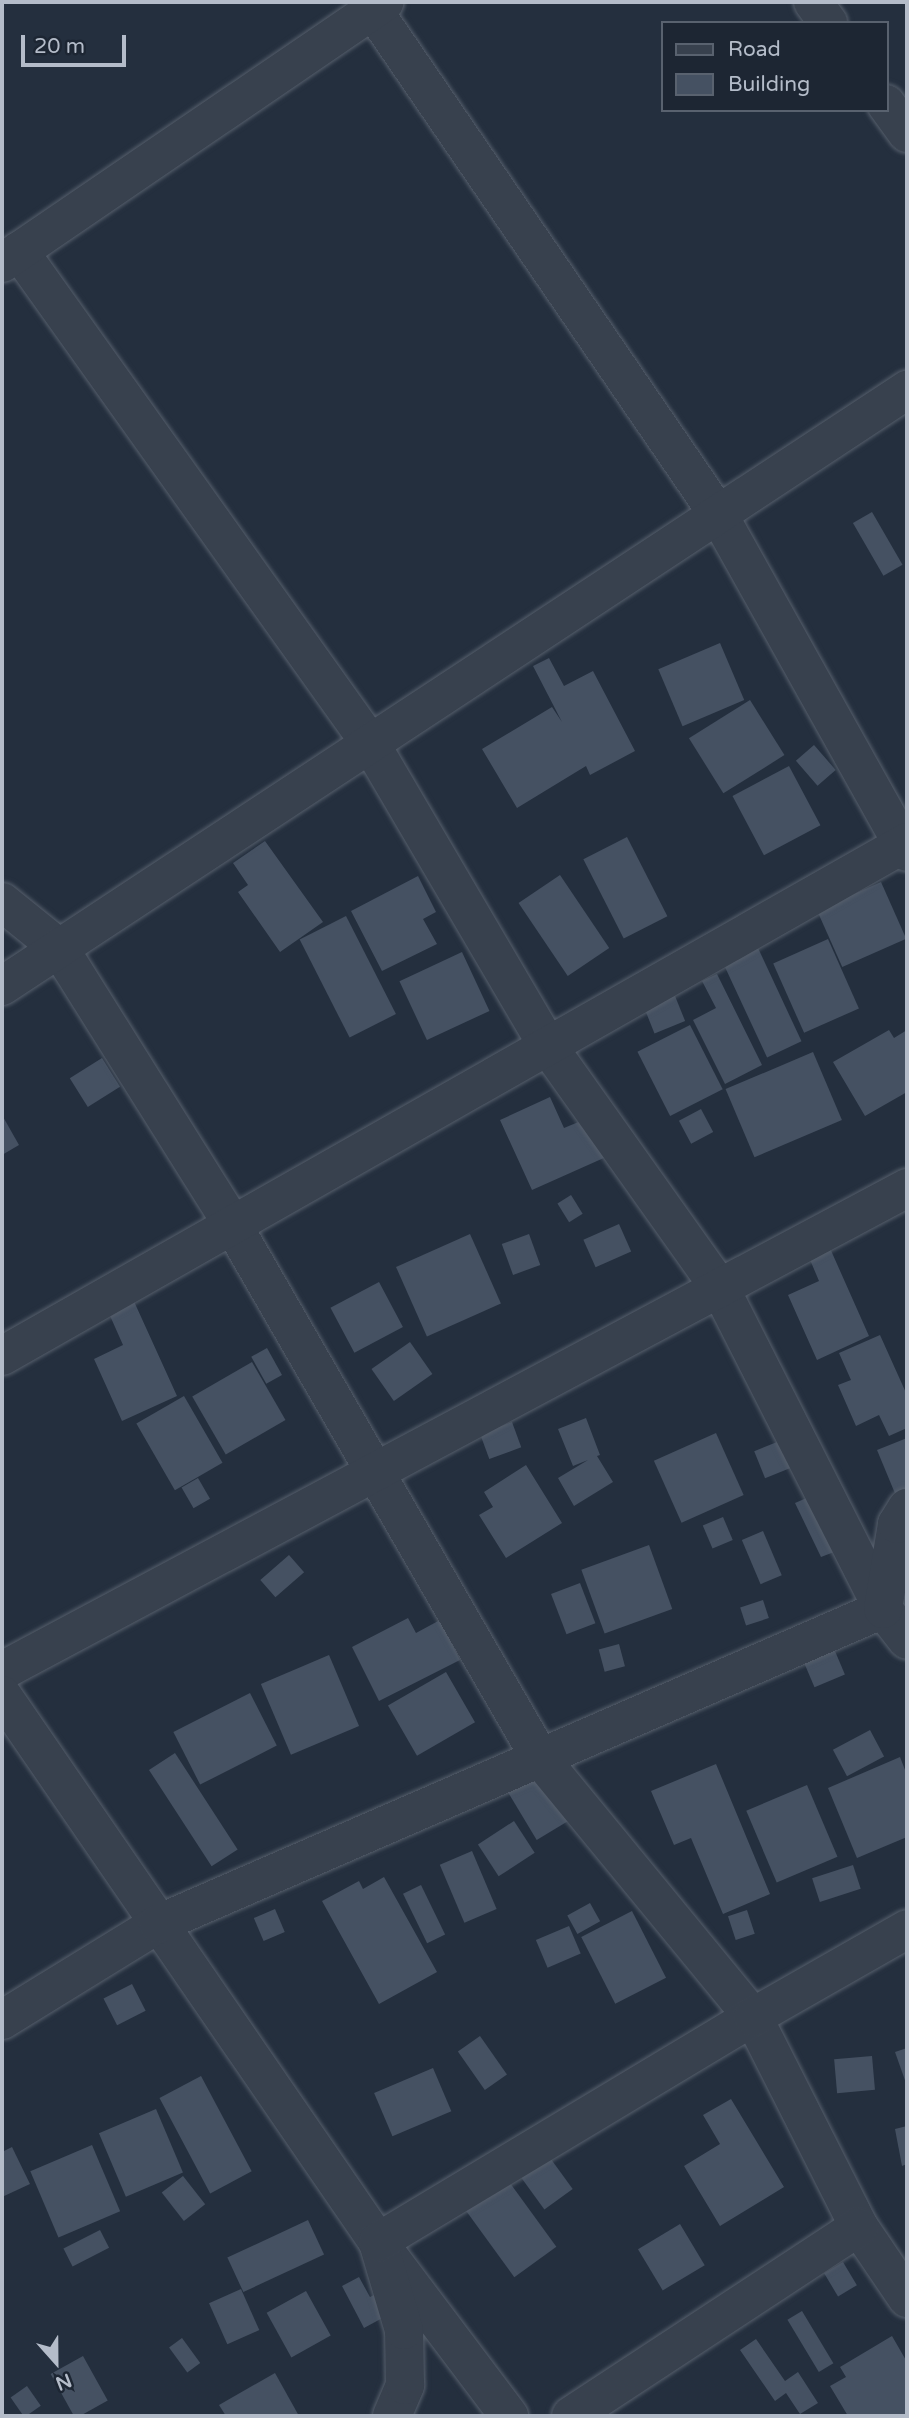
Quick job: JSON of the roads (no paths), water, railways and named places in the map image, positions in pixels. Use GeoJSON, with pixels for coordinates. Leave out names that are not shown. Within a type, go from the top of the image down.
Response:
{"type":"FeatureCollection","features":[{"type":"Feature","properties":{"kind":"street"},"geometry":{"type":"LineString","coordinates":[[813,2],[827,21]]}},
{"type":"Feature","properties":{"kind":"street"},"geometry":{"type":"LineString","coordinates":[[2,1356],[547,1045],[905,846],[718,514],[379,6],[10,257],[370,743],[547,1045],[720,1288],[883,1609],[907,1640]]}},
{"type":"Feature","properties":{"kind":"street"},"geometry":{"type":"LineString","coordinates":[[888,107],[907,133]]}},
{"type":"Feature","properties":{"kind":"street"},"geometry":{"type":"LineString","coordinates":[[2,986],[907,390]]}},
{"type":"Feature","properties":{"kind":"street"},"geometry":{"type":"LineString","coordinates":[[2,902],[60,948],[232,1224],[540,1758],[753,2017],[859,2227],[907,2298]]}},
{"type":"Feature","properties":{"kind":"street"},"geometry":{"type":"LineString","coordinates":[[2,1671],[907,1188]]}},
{"type":"Feature","properties":{"kind":"street"},"geometry":{"type":"LineString","coordinates":[[883,1609],[897,1524],[907,1508]]}},
{"type":"Feature","properties":{"kind":"street"},"geometry":{"type":"LineString","coordinates":[[2,2020],[158,1924],[883,1609]]}},
{"type":"Feature","properties":{"kind":"street"},"geometry":{"type":"LineString","coordinates":[[2,1695],[378,2242],[509,2416]]}},
{"type":"Feature","properties":{"kind":"street"},"geometry":{"type":"LineString","coordinates":[[378,2242],[753,2017],[907,1929]]}},
{"type":"Feature","properties":{"kind":"street"},"geometry":{"type":"LineString","coordinates":[[571,2416],[859,2227]]}},
{"type":"Feature","properties":{"kind":"street"},"geometry":{"type":"LineString","coordinates":[[378,2242],[404,2330],[405,2385],[393,2416]]}}]}
